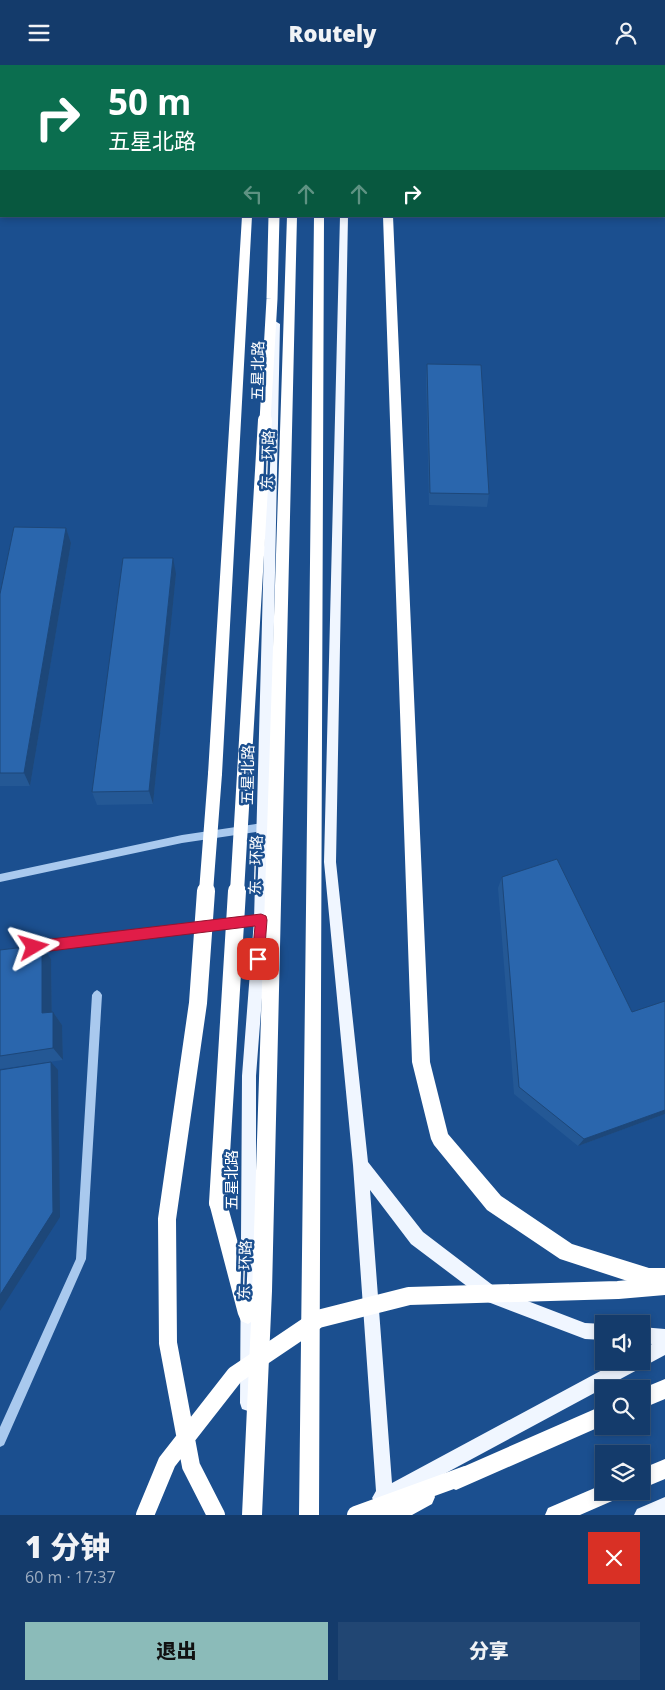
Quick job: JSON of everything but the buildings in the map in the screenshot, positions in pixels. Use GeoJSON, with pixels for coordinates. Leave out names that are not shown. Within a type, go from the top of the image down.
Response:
{"type":"FeatureCollection","features":[{"type":"Feature","properties":{"kind":"highway"},"geometry":{"type":"LineString","coordinates":[[216,1515],[191,1466],[168,1343],[167,1219],[198,1003],[215,774],[247,217]]}},
{"type":"Feature","properties":{"kind":"highway"},"geometry":{"type":"LineString","coordinates":[[248,1314],[218,1203],[271,319],[274,217]]}},
{"type":"Feature","properties":{"kind":"highway","name":"东一环路"},"geometry":{"type":"LineString","coordinates":[[252,1515],[262,1291],[292,217]]}},
{"type":"Feature","properties":{"kind":"highway"},"geometry":{"type":"LineString","coordinates":[[309,1515],[320,217]]}},
{"type":"Feature","properties":{"kind":"highway"},"geometry":{"type":"LineString","coordinates":[[388,217],[421,1062],[440,1139],[494,1203],[567,1252],[649,1278],[665,1278]]}},
{"type":"Feature","properties":{"kind":"highway"},"geometry":{"type":"LineString","coordinates":[[145,1515],[167,1462],[235,1375],[318,1319],[409,1296],[618,1290],[665,1286]]}},
{"type":"Feature","properties":{"kind":"highway"},"geometry":{"type":"LineString","coordinates":[[650,1395],[665,1389]]}},
{"type":"Feature","properties":{"kind":"highway"},"geometry":{"type":"LineString","coordinates":[[357,1515],[466,1475],[595,1419]]}},
{"type":"Feature","properties":{"kind":"highway"},"geometry":{"type":"LineString","coordinates":[[650,1475],[665,1469]]}},
{"type":"Feature","properties":{"kind":"highway"},"geometry":{"type":"LineString","coordinates":[[390,1515],[466,1475]]}},
{"type":"Feature","properties":{"kind":"highway"},"geometry":{"type":"LineString","coordinates":[[555,1515],[595,1498]]}},
{"type":"Feature","properties":{"kind":"main road","name":"五星北路"},"geometry":{"type":"LineString","coordinates":[[248,1515],[249,1076],[261,920],[278,217]]}},
{"type":"Feature","properties":{"kind":"main road"},"geometry":{"type":"LineString","coordinates":[[344,217],[330,862],[361,1165],[386,1515]]}},
{"type":"Feature","properties":{"kind":"main road"},"geometry":{"type":"LineString","coordinates":[[361,1165],[417,1238],[494,1296],[585,1331],[595,1332]]}},
{"type":"Feature","properties":{"kind":"main road"},"geometry":{"type":"LineString","coordinates":[[650,1336],[665,1337]]}},
{"type":"Feature","properties":{"kind":"main road"},"geometry":{"type":"LineString","coordinates":[[650,1354],[665,1346]]}},
{"type":"Feature","properties":{"kind":"main road"},"geometry":{"type":"LineString","coordinates":[[357,1515],[385,1494],[619,1370]]}},
{"type":"Feature","properties":{"kind":"main road"},"geometry":{"type":"LineString","coordinates":[[643,1515],[665,1506]]}},
{"type":"Feature","properties":{"kind":"lane"},"geometry":{"type":"LineString","coordinates":[[0,878],[182,839],[263,827]]}},
{"type":"Feature","properties":{"kind":"lane"},"geometry":{"type":"LineString","coordinates":[[18,949],[261,920]]}},
{"type":"Feature","properties":{"kind":"lane"},"geometry":{"type":"LineString","coordinates":[[0,1441],[81,1259],[98,995]]}},
{"type":"Feature","properties":{"kind":"route"},"geometry":{"type":"LineString","coordinates":[[34,947],[261,920],[258,959]]}}]}
